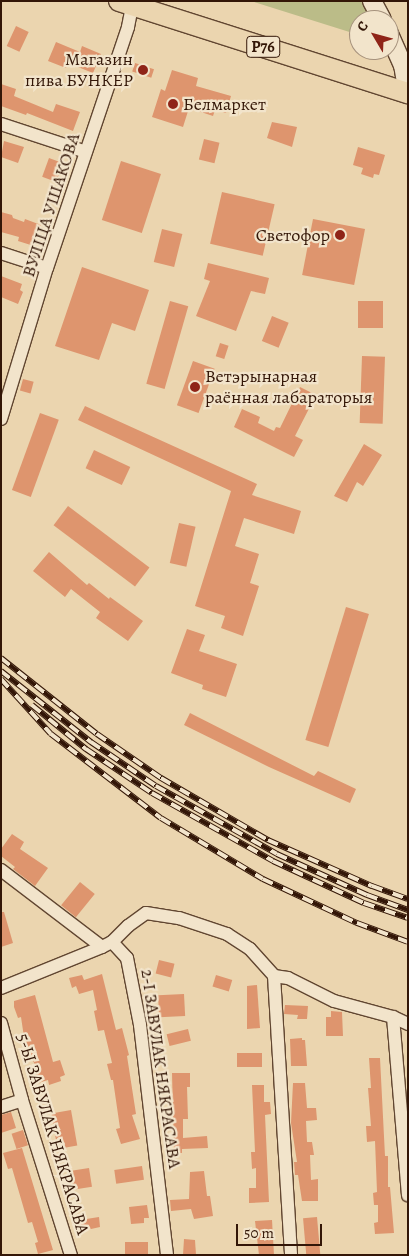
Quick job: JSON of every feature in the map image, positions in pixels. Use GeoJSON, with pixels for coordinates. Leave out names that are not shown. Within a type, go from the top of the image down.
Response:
{"type":"FeatureCollection","features":[{"type":"Feature","properties":{"kind":"main road","name":"Р76"},"geometry":{"type":"LineString","coordinates":[[128,3],[408,93]]}},
{"type":"Feature","properties":{"kind":"main road"},"geometry":{"type":"LineString","coordinates":[[399,56],[403,65],[408,93]]}},
{"type":"Feature","properties":{"kind":"street","name":"ВУЛІЦА УШАКОВА"},"geometry":{"type":"LineString","coordinates":[[1,419],[47,268],[128,27],[128,3]]}},
{"type":"Feature","properties":{"kind":"street"},"geometry":{"type":"LineString","coordinates":[[1,124],[86,152]]}},
{"type":"Feature","properties":{"kind":"street"},"geometry":{"type":"LineString","coordinates":[[1,253],[47,268]]}},
{"type":"Feature","properties":{"kind":"street","name":"2-І ЗАВУЛАК НЯКРАСАВА"},"geometry":{"type":"LineString","coordinates":[[1,870],[127,958],[140,1025],[167,1255]]}},
{"type":"Feature","properties":{"kind":"street"},"geometry":{"type":"LineString","coordinates":[[1,988],[107,945],[146,913],[179,918],[227,934],[250,949],[274,976],[291,1255]]}},
{"type":"Feature","properties":{"kind":"street"},"geometry":{"type":"LineString","coordinates":[[274,976],[288,978],[334,1001],[393,1017],[408,1024]]}},
{"type":"Feature","properties":{"kind":"street"},"geometry":{"type":"LineString","coordinates":[[393,1017],[408,1195]]}},
{"type":"Feature","properties":{"kind":"street","name":"5-Ы ЗАВУЛАК НЯКРАСАВА"},"geometry":{"type":"LineString","coordinates":[[1,1023],[22,1100],[72,1255]]}},
{"type":"Feature","properties":{"kind":"street"},"geometry":{"type":"LineString","coordinates":[[1,1107],[22,1100]]}},
{"type":"Feature","properties":{"kind":"green space"},"geometry":{"type":"Polygon","coordinates":[[[251,1],[367,1],[372,10],[349,10],[349,32],[251,1]]]}},
{"type":"Feature","properties":{"kind":"building"},"geometry":{"type":"Polygon","coordinates":[[[16,26],[29,32],[19,52],[7,46],[16,26]]]}},
{"type":"Feature","properties":{"kind":"building"},"geometry":{"type":"Polygon","coordinates":[[[56,42],[80,52],[82,46],[101,54],[93,73],[68,63],[66,68],[48,61],[56,42]]]}},
{"type":"Feature","properties":{"kind":"building","name":"Магазин пива БУНКЕР"},"geometry":{"type":"Polygon","coordinates":[[[135,63],[154,69],[151,78],[132,72],[135,63]]]}},
{"type":"Feature","properties":{"kind":"building","name":"Белмаркет"},"geometry":{"type":"Polygon","coordinates":[[[172,70],[198,78],[196,86],[231,96],[226,113],[215,110],[213,116],[189,108],[183,127],[152,117],[161,89],[165,91],[172,70]]]}},
{"type":"Feature","properties":{"kind":"building"},"geometry":{"type":"Polygon","coordinates":[[[1,84],[16,89],[14,96],[53,112],[56,104],[80,112],[73,131],[27,113],[26,115],[1,106],[1,84]]]}},
{"type":"Feature","properties":{"kind":"building"},"geometry":{"type":"Polygon","coordinates":[[[272,122],[297,127],[292,147],[267,138],[272,122]]]}},
{"type":"Feature","properties":{"kind":"building"},"geometry":{"type":"Polygon","coordinates":[[[204,139],[220,143],[214,163],[199,159],[204,139]]]}},
{"type":"Feature","properties":{"kind":"building"},"geometry":{"type":"Polygon","coordinates":[[[4,141],[24,147],[18,163],[1,157],[4,141]]]}},
{"type":"Feature","properties":{"kind":"building"},"geometry":{"type":"Polygon","coordinates":[[[358,147],[385,155],[379,175],[374,174],[373,178],[361,174],[363,168],[353,165],[358,147]]]}},
{"type":"Feature","properties":{"kind":"building"},"geometry":{"type":"Polygon","coordinates":[[[49,158],[63,163],[56,182],[42,177],[49,158]]]}},
{"type":"Feature","properties":{"kind":"building"},"geometry":{"type":"Polygon","coordinates":[[[121,161],[161,174],[142,233],[102,220],[121,161]]]}},
{"type":"Feature","properties":{"kind":"building"},"geometry":{"type":"Polygon","coordinates":[[[222,192],[275,204],[263,256],[210,244],[222,192]]]}},
{"type":"Feature","properties":{"kind":"building"},"geometry":{"type":"Polygon","coordinates":[[[1,212],[12,215],[13,218],[24,222],[25,219],[41,225],[34,246],[18,241],[19,237],[1,232],[1,212]]]}},
{"type":"Feature","properties":{"kind":"building"},"geometry":{"type":"Polygon","coordinates":[[[313,219],[365,229],[354,285],[302,275],[313,219]]]}},
{"type":"Feature","properties":{"kind":"building"},"geometry":{"type":"Polygon","coordinates":[[[162,229],[182,234],[174,267],[154,262],[162,229]]]}},
{"type":"Feature","properties":{"kind":"building"},"geometry":{"type":"Polygon","coordinates":[[[208,263],[269,278],[265,294],[251,291],[236,331],[196,316],[210,281],[204,279],[208,263]]]}},
{"type":"Feature","properties":{"kind":"building"},"geometry":{"type":"Polygon","coordinates":[[[82,267],[149,290],[135,331],[112,323],[99,360],[55,346],[82,267]]]}},
{"type":"Feature","properties":{"kind":"building"},"geometry":{"type":"Polygon","coordinates":[[[1,276],[22,284],[20,290],[23,292],[18,304],[1,297],[1,276]]]}},
{"type":"Feature","properties":{"kind":"building"},"geometry":{"type":"Polygon","coordinates":[[[170,301],[188,306],[165,389],[146,384],[170,301]]]}},
{"type":"Feature","properties":{"kind":"building"},"geometry":{"type":"Polygon","coordinates":[[[358,301],[383,301],[383,328],[358,328],[358,301]]]}},
{"type":"Feature","properties":{"kind":"building"},"geometry":{"type":"Polygon","coordinates":[[[272,316],[289,323],[279,348],[262,341],[272,316]]]}},
{"type":"Feature","properties":{"kind":"building"},"geometry":{"type":"Polygon","coordinates":[[[220,343],[229,346],[224,359],[216,356],[220,343]]]}},
{"type":"Feature","properties":{"kind":"building"},"geometry":{"type":"Polygon","coordinates":[[[362,356],[385,357],[383,424],[360,423],[362,356]]]}},
{"type":"Feature","properties":{"kind":"building","name":"Ветэрынарная раённая лабараторыя"},"geometry":{"type":"Polygon","coordinates":[[[193,361],[215,369],[199,413],[177,405],[193,361]]]}},
{"type":"Feature","properties":{"kind":"building"},"geometry":{"type":"Polygon","coordinates":[[[23,379],[34,382],[31,393],[20,391],[23,379]]]}},
{"type":"Feature","properties":{"kind":"building"},"geometry":{"type":"Polygon","coordinates":[[[300,387],[316,395],[295,436],[303,440],[294,457],[234,427],[242,409],[260,417],[258,423],[274,431],[276,427],[280,428],[300,387]]]}},
{"type":"Feature","properties":{"kind":"building"},"geometry":{"type":"Polygon","coordinates":[[[85,406],[257,484],[252,495],[301,511],[294,534],[244,518],[235,546],[259,554],[250,583],[259,586],[243,636],[221,628],[225,616],[195,606],[231,491],[78,420],[85,406]]]}},
{"type":"Feature","properties":{"kind":"building"},"geometry":{"type":"Polygon","coordinates":[[[40,413],[59,420],[31,497],[12,490],[40,413]]]}},
{"type":"Feature","properties":{"kind":"building"},"geometry":{"type":"Polygon","coordinates":[[[364,444],[382,455],[363,486],[357,482],[347,502],[334,496],[364,444]]]}},
{"type":"Feature","properties":{"kind":"building"},"geometry":{"type":"Polygon","coordinates":[[[94,450],[130,467],[122,485],[86,468],[94,450]]]}},
{"type":"Feature","properties":{"kind":"building"},"geometry":{"type":"Polygon","coordinates":[[[68,506],[149,567],[135,587],[54,525],[68,506]]]}},
{"type":"Feature","properties":{"kind":"building"},"geometry":{"type":"Polygon","coordinates":[[[179,523],[196,527],[186,567],[170,563],[179,523]]]}},
{"type":"Feature","properties":{"kind":"building"},"geometry":{"type":"Polygon","coordinates":[[[49,552],[87,585],[89,583],[109,599],[110,597],[143,621],[128,641],[96,618],[100,612],[71,589],[65,597],[33,571],[49,552]]]}},
{"type":"Feature","properties":{"kind":"building"},"geometry":{"type":"Polygon","coordinates":[[[346,607],[369,614],[328,747],[305,740],[346,607]]]}},
{"type":"Feature","properties":{"kind":"building"},"geometry":{"type":"Polygon","coordinates":[[[187,629],[205,635],[199,651],[237,664],[226,697],[202,689],[203,685],[171,673],[187,629]]]}},
{"type":"Feature","properties":{"kind":"building"},"geometry":{"type":"Polygon","coordinates":[[[190,713],[314,776],[318,771],[356,789],[350,803],[269,767],[184,725],[190,713]]]}},
{"type":"Feature","properties":{"kind":"building"},"geometry":{"type":"Polygon","coordinates":[[[12,834],[24,842],[20,849],[48,868],[35,886],[13,869],[15,867],[1,856],[1,849],[12,834]]]}},
{"type":"Feature","properties":{"kind":"building"},"geometry":{"type":"Polygon","coordinates":[[[80,882],[95,894],[76,917],[61,905],[80,882]]]}},
{"type":"Feature","properties":{"kind":"building"},"geometry":{"type":"Polygon","coordinates":[[[1,912],[4,912],[13,943],[1,947],[1,912]]]}},
{"type":"Feature","properties":{"kind":"building"},"geometry":{"type":"Polygon","coordinates":[[[159,960],[175,964],[171,977],[156,974],[159,960]]]}},
{"type":"Feature","properties":{"kind":"building"},"geometry":{"type":"Polygon","coordinates":[[[102,974],[116,1030],[122,1028],[129,1055],[127,1056],[136,1114],[132,1115],[140,1139],[121,1144],[116,1129],[120,1128],[113,1080],[111,1080],[107,1064],[112,1063],[104,1030],[98,1031],[94,1011],[97,1010],[93,990],[79,994],[76,986],[72,988],[69,978],[82,975],[84,980],[102,974]]]}},
{"type":"Feature","properties":{"kind":"building"},"geometry":{"type":"Polygon","coordinates":[[[216,975],[232,980],[229,991],[212,986],[216,975]]]}},
{"type":"Feature","properties":{"kind":"building"},"geometry":{"type":"Polygon","coordinates":[[[257,985],[260,1028],[247,1029],[247,986],[257,985]]]}},
{"type":"Feature","properties":{"kind":"building"},"geometry":{"type":"Polygon","coordinates":[[[184,994],[185,1016],[159,1017],[158,995],[184,994]]]}},
{"type":"Feature","properties":{"kind":"building"},"geometry":{"type":"Polygon","coordinates":[[[35,995],[53,1062],[60,1060],[65,1075],[60,1077],[61,1081],[49,1085],[48,1080],[38,1083],[34,1068],[36,1067],[25,1044],[21,1017],[18,1018],[14,1007],[14,1001],[35,995]]]}},
{"type":"Feature","properties":{"kind":"building"},"geometry":{"type":"Polygon","coordinates":[[[285,1005],[308,1006],[307,1019],[297,1019],[298,1015],[284,1014],[285,1005]]]}},
{"type":"Feature","properties":{"kind":"building"},"geometry":{"type":"Polygon","coordinates":[[[331,1011],[342,1012],[343,1036],[326,1036],[326,1017],[331,1017],[331,1011]]]}},
{"type":"Feature","properties":{"kind":"building"},"geometry":{"type":"Polygon","coordinates":[[[188,1029],[191,1041],[170,1046],[167,1034],[188,1029]]]}},
{"type":"Feature","properties":{"kind":"building"},"geometry":{"type":"Polygon","coordinates":[[[302,1038],[302,1040],[305,1040],[307,1066],[291,1066],[290,1039],[302,1038]]]}},
{"type":"Feature","properties":{"kind":"building"},"geometry":{"type":"Polygon","coordinates":[[[237,1053],[262,1053],[262,1067],[237,1067],[237,1053]]]}},
{"type":"Feature","properties":{"kind":"building"},"geometry":{"type":"Polygon","coordinates":[[[369,1058],[380,1058],[385,1156],[388,1156],[388,1187],[390,1187],[394,1233],[375,1234],[374,1223],[378,1222],[378,1205],[374,1205],[373,1193],[377,1192],[375,1141],[367,1142],[366,1126],[371,1126],[368,1088],[371,1088],[369,1058]]]}},
{"type":"Feature","properties":{"kind":"building"},"geometry":{"type":"Polygon","coordinates":[[[172,1073],[190,1073],[190,1087],[187,1087],[188,1119],[183,1119],[183,1138],[207,1136],[208,1148],[182,1149],[182,1153],[174,1153],[172,1073]]]}},
{"type":"Feature","properties":{"kind":"building"},"geometry":{"type":"Polygon","coordinates":[[[293,1083],[305,1083],[307,1108],[316,1108],[317,1120],[306,1121],[307,1142],[312,1142],[314,1155],[310,1155],[311,1180],[318,1179],[318,1201],[302,1201],[298,1175],[295,1175],[294,1162],[297,1162],[291,1123],[293,1083]]]}},
{"type":"Feature","properties":{"kind":"building"},"geometry":{"type":"Polygon","coordinates":[[[252,1085],[264,1085],[264,1102],[270,1102],[271,1114],[265,1115],[269,1202],[249,1203],[249,1188],[256,1188],[256,1168],[252,1169],[251,1152],[255,1152],[252,1085]]]}},
{"type":"Feature","properties":{"kind":"building"},"geometry":{"type":"Polygon","coordinates":[[[71,1110],[77,1145],[58,1149],[51,1113],[71,1110]]]}},
{"type":"Feature","properties":{"kind":"building"},"geometry":{"type":"Polygon","coordinates":[[[11,1112],[16,1128],[1,1133],[1,1115],[11,1112]]]}},
{"type":"Feature","properties":{"kind":"building"},"geometry":{"type":"Polygon","coordinates":[[[23,1130],[28,1145],[17,1149],[12,1134],[23,1130]]]}},
{"type":"Feature","properties":{"kind":"building"},"geometry":{"type":"Polygon","coordinates":[[[22,1148],[53,1250],[38,1254],[35,1243],[38,1242],[32,1222],[28,1223],[12,1168],[8,1169],[3,1153],[22,1148]]]}},
{"type":"Feature","properties":{"kind":"building"},"geometry":{"type":"Polygon","coordinates":[[[142,1166],[144,1180],[116,1184],[114,1170],[142,1166]]]}},
{"type":"Feature","properties":{"kind":"building"},"geometry":{"type":"Polygon","coordinates":[[[89,1168],[92,1187],[71,1190],[68,1171],[89,1168]]]}},
{"type":"Feature","properties":{"kind":"building"},"geometry":{"type":"Polygon","coordinates":[[[204,1171],[207,1196],[210,1196],[213,1216],[194,1219],[191,1209],[171,1211],[170,1200],[189,1199],[190,1172],[204,1171]]]}},
{"type":"Feature","properties":{"kind":"building"},"geometry":{"type":"Polygon","coordinates":[[[147,1205],[149,1218],[144,1218],[144,1223],[131,1224],[129,1207],[147,1205]]]}},
{"type":"Feature","properties":{"kind":"building"},"geometry":{"type":"Polygon","coordinates":[[[99,1217],[100,1227],[82,1231],[80,1220],[99,1217]]]}},
{"type":"Feature","properties":{"kind":"building"},"geometry":{"type":"Polygon","coordinates":[[[317,1217],[320,1255],[306,1255],[303,1218],[317,1217]]]}},
{"type":"Feature","properties":{"kind":"building"},"geometry":{"type":"Polygon","coordinates":[[[272,1220],[274,1255],[259,1255],[255,1221],[272,1220]]]}},
{"type":"Feature","properties":{"kind":"building"},"geometry":{"type":"Polygon","coordinates":[[[184,1239],[195,1240],[196,1255],[183,1255],[184,1239]]]}},
{"type":"Feature","properties":{"kind":"building"},"geometry":{"type":"Polygon","coordinates":[[[125,1242],[148,1242],[148,1255],[125,1255],[125,1242]]]}},
{"type":"Feature","properties":{"kind":"railway"},"geometry":{"type":"LineString","coordinates":[[1,658],[97,734],[161,778],[268,840],[372,886],[408,899]]}},
{"type":"Feature","properties":{"kind":"railway"},"geometry":{"type":"LineString","coordinates":[[1,671],[91,742],[156,786],[277,854],[367,895],[408,910]]}},
{"type":"Feature","properties":{"kind":"railway"},"geometry":{"type":"LineString","coordinates":[[1,679],[51,734],[161,818],[263,879],[357,923],[408,942]]}},
{"type":"Feature","properties":{"kind":"railway"},"geometry":{"type":"LineString","coordinates":[[32,705],[86,749],[152,793],[273,861],[364,903],[408,918]]}},
{"type":"Feature","properties":{"kind":"place","name":"Магазин пива БУНКЕР"},"geometry":{"type":"Point","coordinates":[143,70]}},
{"type":"Feature","properties":{"kind":"place","name":"Белмаркет"},"geometry":{"type":"Point","coordinates":[173,104]}},
{"type":"Feature","properties":{"kind":"place","name":"Светофор"},"geometry":{"type":"Point","coordinates":[340,235]}},
{"type":"Feature","properties":{"kind":"place","name":"Ветэрынарная раённая лабараторыя"},"geometry":{"type":"Point","coordinates":[195,387]}}]}
